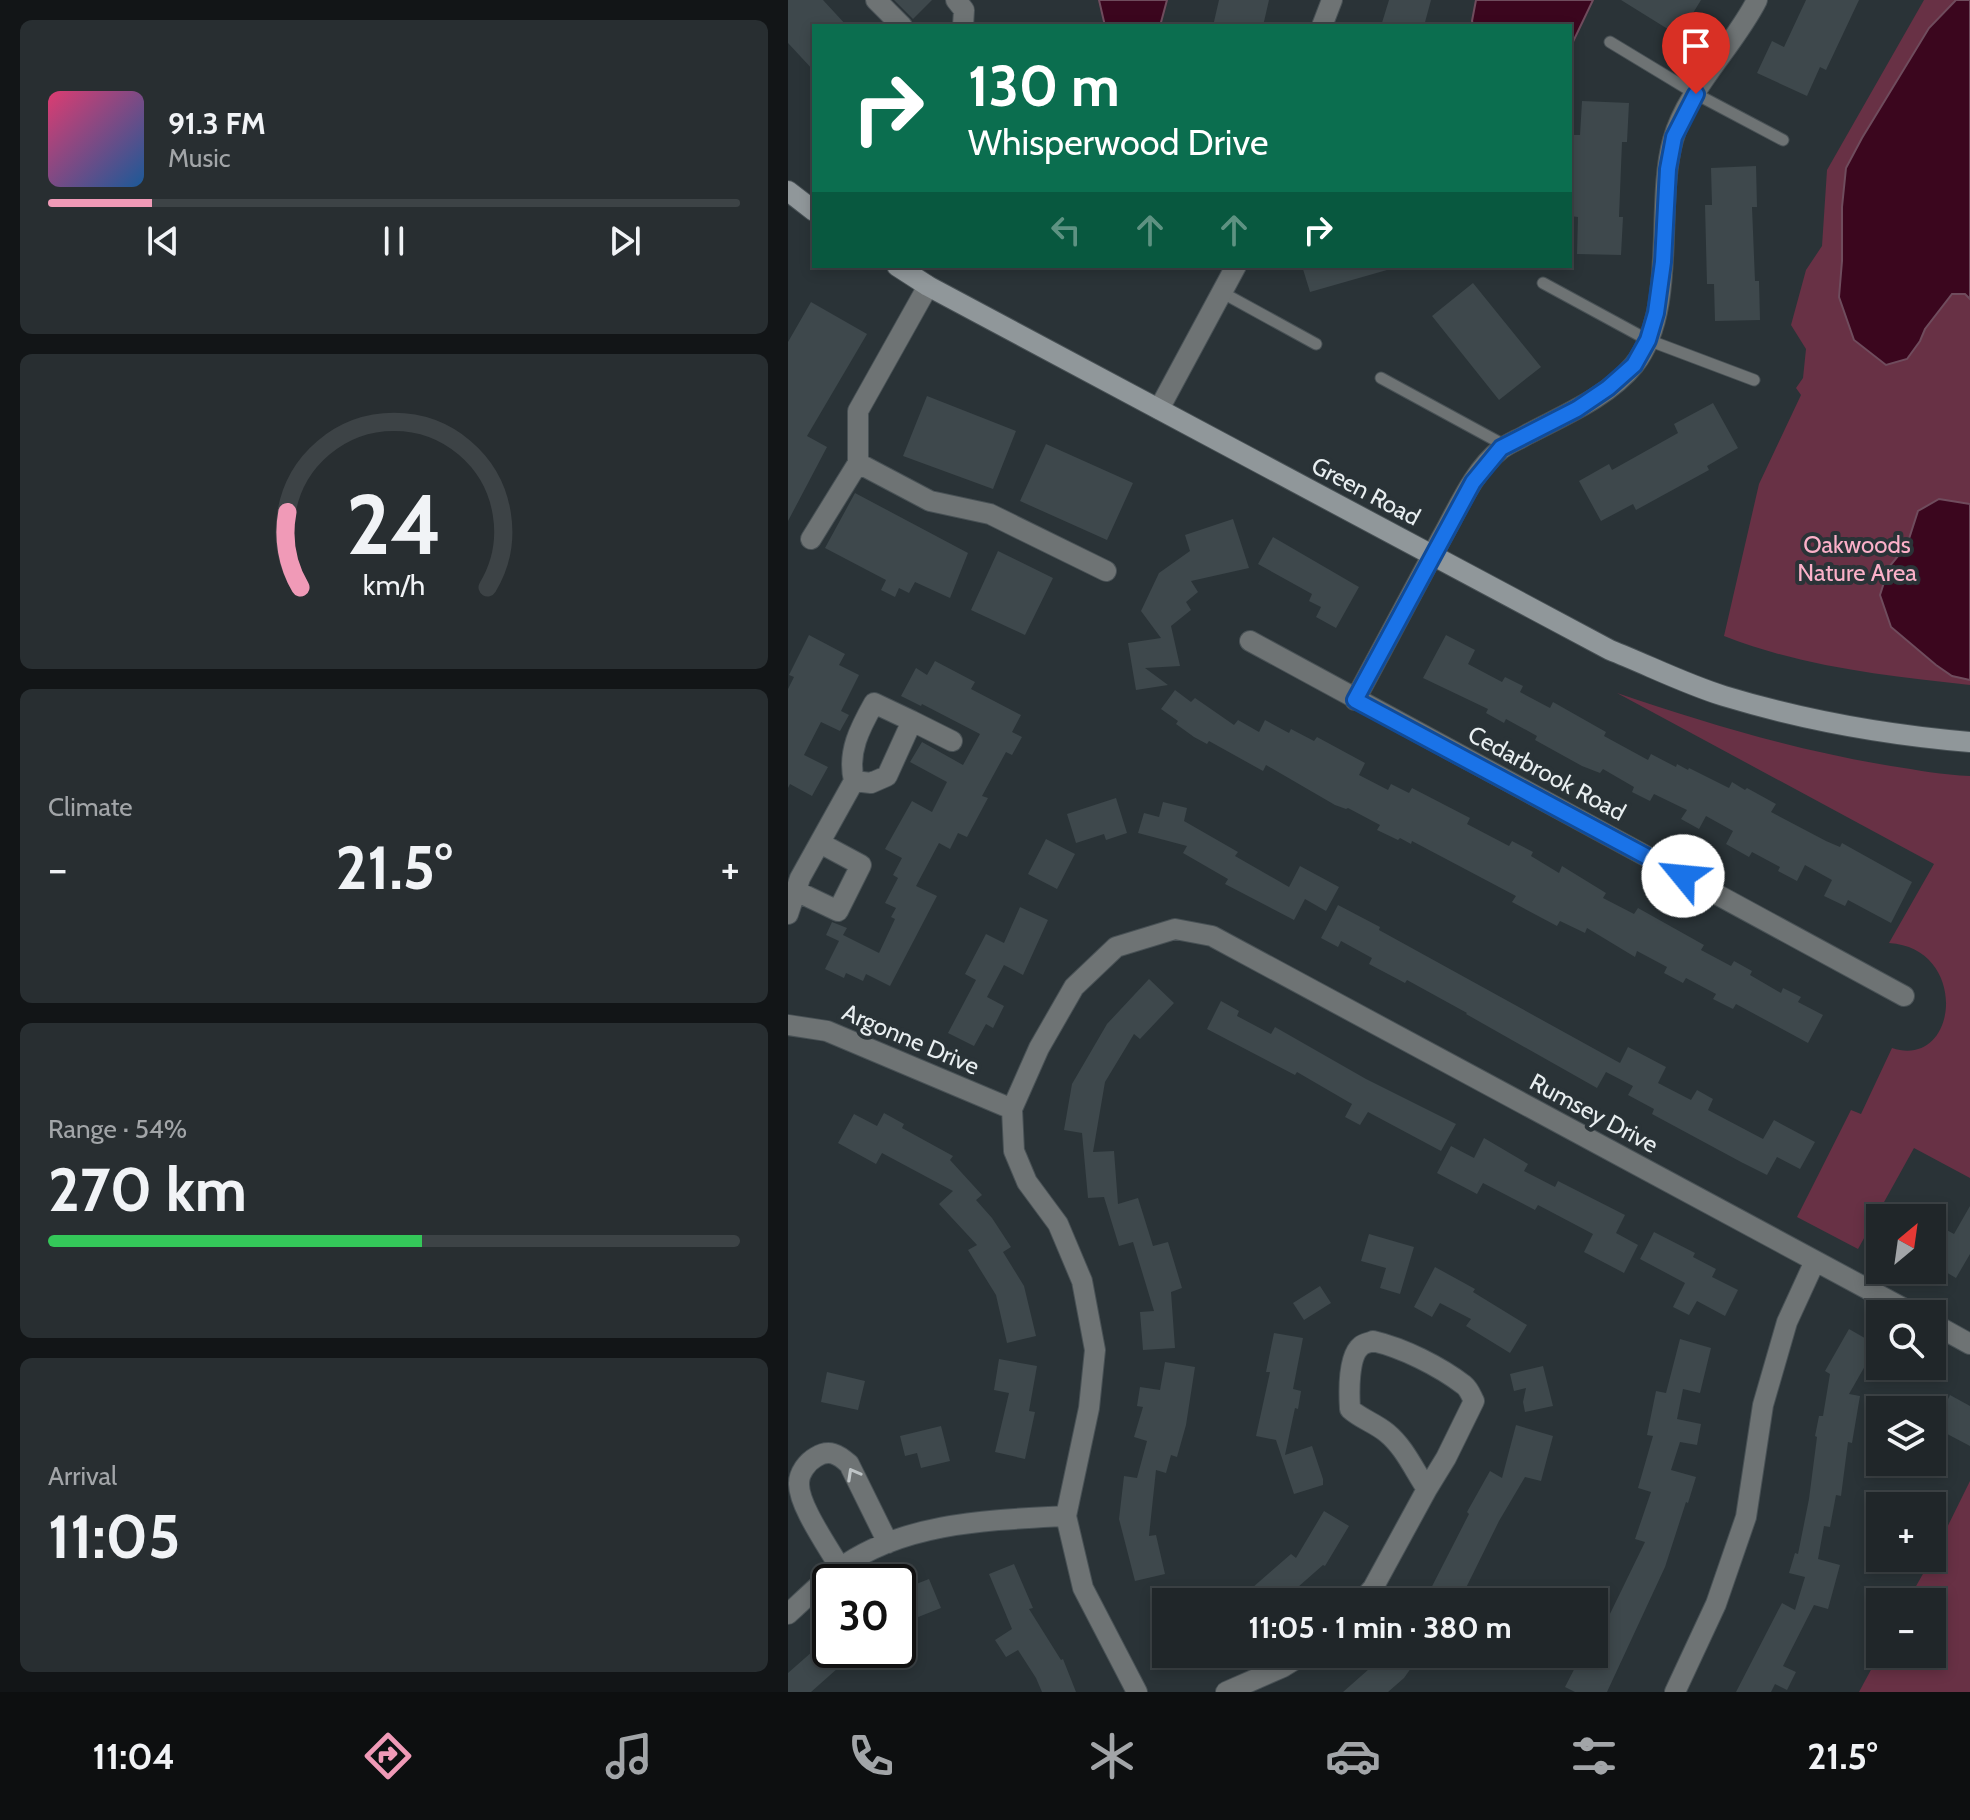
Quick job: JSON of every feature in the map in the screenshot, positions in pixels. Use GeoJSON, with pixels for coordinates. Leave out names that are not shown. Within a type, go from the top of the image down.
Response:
{"type":"FeatureCollection","features":[{"type":"Feature","properties":{"kind":"street"},"geometry":{"type":"LineString","coordinates":[[876,0],[900,24]]}},
{"type":"Feature","properties":{"kind":"street"},"geometry":{"type":"LineString","coordinates":[[956,0],[964,10],[963,24]]}},
{"type":"Feature","properties":{"kind":"street"},"geometry":{"type":"LineString","coordinates":[[1323,24],[1332,0]]}},
{"type":"Feature","properties":{"kind":"street"},"geometry":{"type":"LineString","coordinates":[[1355,700],[1473,482],[1506,446],[1577,409],[1634,365],[1648,340],[1656,313],[1663,262],[1668,169],[1674,137],[1696,94],[1757,0]]}},
{"type":"Feature","properties":{"kind":"street"},"geometry":{"type":"LineString","coordinates":[[788,191],[812,209]]}},
{"type":"Feature","properties":{"kind":"street","name":"Green Road"},"geometry":{"type":"LineString","coordinates":[[900,268],[928,286],[1610,650],[1722,695],[1813,719],[1970,742]]}},
{"type":"Feature","properties":{"kind":"street"},"geometry":{"type":"LineString","coordinates":[[1159,409],[1235,268]]}},
{"type":"Feature","properties":{"kind":"street"},"geometry":{"type":"LineString","coordinates":[[811,539],[858,463],[858,411],[928,286]]}},
{"type":"Feature","properties":{"kind":"street"},"geometry":{"type":"LineString","coordinates":[[858,463],[930,501],[990,514],[1106,571]]}},
{"type":"Feature","properties":{"kind":"street","name":"Cedarbrook Road"},"geometry":{"type":"LineString","coordinates":[[1250,641],[1904,996]]}},
{"type":"Feature","properties":{"kind":"street"},"geometry":{"type":"LineString","coordinates":[[788,914],[796,891],[854,781],[850,764],[853,748],[874,703],[952,741]]}},
{"type":"Feature","properties":{"kind":"street"},"geometry":{"type":"LineString","coordinates":[[854,781],[871,783],[887,776],[912,721]]}},
{"type":"Feature","properties":{"kind":"street"},"geometry":{"type":"LineString","coordinates":[[796,891],[838,911],[861,865],[820,843]]}},
{"type":"Feature","properties":{"kind":"street","name":"Rumsey Drive"},"geometry":{"type":"LineString","coordinates":[[1012,1109],[1039,1048],[1074,987],[1116,947],[1175,929],[1212,936],[1888,1300]]}},
{"type":"Feature","properties":{"kind":"street","name":"Argonne Drive"},"geometry":{"type":"LineString","coordinates":[[788,1025],[827,1031],[1012,1109]]}},
{"type":"Feature","properties":{"kind":"street"},"geometry":{"type":"LineString","coordinates":[[1012,1109],[1014,1151],[1027,1182],[1058,1224],[1082,1281],[1095,1350],[1089,1408],[1066,1516],[1083,1588],[1137,1692]]}},
{"type":"Feature","properties":{"kind":"street"},"geometry":{"type":"LineString","coordinates":[[1675,1692],[1716,1604],[1746,1517],[1763,1405],[1787,1322],[1815,1261]]}},
{"type":"Feature","properties":{"kind":"street"},"geometry":{"type":"LineString","coordinates":[[1946,1331],[1970,1344]]}},
{"type":"Feature","properties":{"kind":"street"},"geometry":{"type":"LineString","coordinates":[[1373,1588],[1461,1430],[1474,1401],[1467,1387],[1389,1344],[1373,1341],[1361,1346],[1355,1355],[1350,1377],[1350,1409],[1384,1430],[1400,1445],[1427,1489]]}},
{"type":"Feature","properties":{"kind":"street"},"geometry":{"type":"LineString","coordinates":[[838,1564],[801,1498],[798,1481],[813,1458],[825,1453],[838,1454],[849,1464],[888,1543]]}},
{"type":"Feature","properties":{"kind":"street"},"geometry":{"type":"LineString","coordinates":[[848,1564],[888,1543],[957,1524],[1066,1516]]}},
{"type":"Feature","properties":{"kind":"street"},"geometry":{"type":"LineString","coordinates":[[788,1614],[812,1593]]}},
{"type":"Feature","properties":{"kind":"street"},"geometry":{"type":"LineString","coordinates":[[1226,1692],[1281,1668]]}},
{"type":"Feature","properties":{"kind":"lane"},"geometry":{"type":"LineString","coordinates":[[1610,42],[1696,94],[1783,140]]}},
{"type":"Feature","properties":{"kind":"lane"},"geometry":{"type":"LineString","coordinates":[[1543,283],[1648,340],[1754,380]]}},
{"type":"Feature","properties":{"kind":"lane"},"geometry":{"type":"LineString","coordinates":[[1223,293],[1316,344]]}},
{"type":"Feature","properties":{"kind":"lane"},"geometry":{"type":"LineString","coordinates":[[1381,378],[1506,446]]}},
{"type":"Feature","properties":{"kind":"green space","name":"Oakwoods Nature Area"},"geometry":{"type":"Polygon","coordinates":[[[1924,0],[1970,0],[1970,685],[1815,663],[1724,636],[1759,484],[1801,395],[1796,388],[1803,378],[1806,349],[1791,325],[1806,270],[1822,246],[1827,170],[1924,0]]]}},
{"type":"Feature","properties":{"kind":"green space"},"geometry":{"type":"Polygon","coordinates":[[[1617,693],[1719,726],[1820,752],[1911,769],[1970,776],[1970,1178],[1914,1148],[1883,1204],[1866,1204],[1866,1235],[1858,1249],[1797,1217],[1851,1110],[1861,1114],[1892,1048],[1914,1050],[1931,1042],[1942,1026],[1946,1006],[1943,984],[1933,965],[1915,950],[1889,943],[1934,864],[1617,693]]]}},
{"type":"Feature","properties":{"kind":"green space"},"geometry":{"type":"Polygon","coordinates":[[[1970,1481],[1970,1692],[1859,1692],[1872,1668],[1946,1668],[1946,1588],[1915,1588],[1924,1572],[1946,1572],[1946,1530],[1970,1481]]]}},
{"type":"Feature","properties":{"kind":"shaded area"},"geometry":{"type":"Polygon","coordinates":[[[1099,0],[1167,0],[1161,24],[1105,24],[1099,0]]]}},
{"type":"Feature","properties":{"kind":"shaded area"},"geometry":{"type":"Polygon","coordinates":[[[1476,0],[1593,0],[1572,44],[1572,24],[1473,24],[1476,0]]]}},
{"type":"Feature","properties":{"kind":"shaded area"},"geometry":{"type":"Polygon","coordinates":[[[1956,0],[1970,0],[1970,299],[1965,294],[1952,294],[1907,359],[1886,365],[1854,340],[1839,297],[1846,168],[1929,28],[1956,0]]]}},
{"type":"Feature","properties":{"kind":"shaded area"},"geometry":{"type":"Polygon","coordinates":[[[1939,499],[1970,504],[1970,680],[1952,676],[1891,627],[1880,595],[1889,567],[1907,545],[1918,511],[1939,499]]]}},
{"type":"Feature","properties":{"kind":"building"},"geometry":{"type":"Polygon","coordinates":[[[788,0],[823,0],[845,24],[812,24],[812,69],[788,43],[788,0]]]}},
{"type":"Feature","properties":{"kind":"building"},"geometry":{"type":"Polygon","coordinates":[[[894,0],[932,0],[913,19],[894,0]]]}},
{"type":"Feature","properties":{"kind":"building"},"geometry":{"type":"Polygon","coordinates":[[[1219,0],[1269,0],[1263,24],[1213,24],[1219,0]]]}},
{"type":"Feature","properties":{"kind":"building"},"geometry":{"type":"Polygon","coordinates":[[[1389,0],[1431,0],[1425,24],[1382,24],[1389,0]]]}},
{"type":"Feature","properties":{"kind":"building"},"geometry":{"type":"Polygon","coordinates":[[[1621,0],[1701,0],[1679,36],[1621,0]]]}},
{"type":"Feature","properties":{"kind":"building"},"geometry":{"type":"Polygon","coordinates":[[[1806,0],[1859,0],[1826,70],[1820,67],[1807,96],[1757,73],[1772,41],[1784,47],[1806,0]]]}},
{"type":"Feature","properties":{"kind":"building"},"geometry":{"type":"Polygon","coordinates":[[[1582,101],[1629,103],[1627,142],[1622,142],[1621,255],[1577,254],[1578,217],[1572,216],[1572,162],[1573,135],[1580,135],[1582,101]]]}},
{"type":"Feature","properties":{"kind":"building"},"geometry":{"type":"Polygon","coordinates":[[[1756,166],[1757,207],[1752,207],[1760,320],[1715,321],[1714,284],[1707,284],[1705,205],[1712,205],[1711,168],[1756,166]]]}},
{"type":"Feature","properties":{"kind":"building"},"geometry":{"type":"Polygon","coordinates":[[[1303,268],[1386,268],[1387,270],[1310,292],[1303,268]]]}},
{"type":"Feature","properties":{"kind":"building"},"geometry":{"type":"Polygon","coordinates":[[[1473,283],[1541,367],[1499,400],[1432,316],[1473,283]]]}},
{"type":"Feature","properties":{"kind":"building"},"geometry":{"type":"Polygon","coordinates":[[[811,302],[867,334],[807,436],[827,447],[788,521],[788,342],[811,302]]]}},
{"type":"Feature","properties":{"kind":"building"},"geometry":{"type":"Polygon","coordinates":[[[927,396],[1016,431],[993,489],[903,456],[927,396]]]}},
{"type":"Feature","properties":{"kind":"building"},"geometry":{"type":"Polygon","coordinates":[[[1713,403],[1738,448],[1707,466],[1709,470],[1636,510],[1633,504],[1601,521],[1579,481],[1609,464],[1612,470],[1678,433],[1674,424],[1713,403]]]}},
{"type":"Feature","properties":{"kind":"building"},"geometry":{"type":"Polygon","coordinates":[[[1046,444],[1133,483],[1107,540],[1020,501],[1046,444]]]}},
{"type":"Feature","properties":{"kind":"building"},"geometry":{"type":"Polygon","coordinates":[[[855,493],[968,553],[950,598],[915,582],[909,593],[899,588],[895,597],[881,590],[886,580],[825,548],[855,493]]]}},
{"type":"Feature","properties":{"kind":"building"},"geometry":{"type":"Polygon","coordinates":[[[1233,519],[1249,568],[1191,581],[1198,592],[1186,602],[1191,610],[1171,626],[1180,666],[1145,668],[1168,685],[1136,690],[1128,643],[1161,638],[1141,611],[1159,573],[1190,551],[1185,535],[1233,519]]]}},
{"type":"Feature","properties":{"kind":"building"},"geometry":{"type":"Polygon","coordinates":[[[1273,537],[1359,587],[1336,628],[1316,617],[1321,607],[1309,601],[1312,594],[1258,564],[1273,537]]]}},
{"type":"Feature","properties":{"kind":"building"},"geometry":{"type":"Polygon","coordinates":[[[998,551],[1053,578],[1025,635],[971,610],[998,551]]]}},
{"type":"Feature","properties":{"kind":"building"},"geometry":{"type":"Polygon","coordinates":[[[809,635],[845,654],[839,665],[859,675],[841,711],[849,715],[840,731],[821,722],[804,755],[828,767],[812,796],[790,784],[788,788],[788,689],[794,677],[789,675],[809,635]]]}},
{"type":"Feature","properties":{"kind":"building"},"geometry":{"type":"Polygon","coordinates":[[[1446,635],[1475,650],[1468,664],[1502,682],[1505,677],[1523,686],[1520,692],[1550,708],[1553,702],[1606,732],[1604,736],[1648,760],[1651,754],[1729,788],[1732,782],[1745,790],[1747,788],[1776,804],[1771,812],[1826,841],[1840,847],[1842,843],[1912,882],[1891,923],[1848,900],[1845,906],[1824,896],[1832,880],[1805,865],[1797,881],[1778,871],[1780,867],[1752,852],[1749,857],[1726,844],[1733,831],[1706,816],[1699,829],[1681,819],[1687,810],[1654,794],[1650,801],[1632,792],[1634,787],[1603,769],[1600,773],[1582,766],[1535,740],[1537,736],[1506,719],[1504,723],[1486,713],[1488,709],[1423,678],[1446,635]]]}},
{"type":"Feature","properties":{"kind":"building"},"geometry":{"type":"Polygon","coordinates":[[[935,661],[975,682],[971,689],[1021,715],[1012,732],[1022,737],[1012,755],[1006,752],[982,796],[988,798],[967,837],[958,833],[950,849],[939,843],[916,886],[937,896],[890,986],[866,974],[863,981],[846,973],[844,978],[825,969],[839,941],[826,935],[832,922],[847,928],[843,935],[879,953],[895,919],[891,917],[896,908],[885,903],[898,878],[893,875],[902,858],[885,849],[912,801],[932,812],[947,782],[910,762],[922,742],[963,765],[980,734],[901,696],[916,668],[927,675],[935,661]]]}},
{"type":"Feature","properties":{"kind":"building"},"geometry":{"type":"Polygon","coordinates":[[[1175,690],[1191,702],[1195,698],[1234,725],[1238,720],[1259,732],[1265,720],[1289,733],[1291,729],[1314,741],[1317,737],[1365,763],[1359,775],[1388,790],[1391,784],[1409,793],[1412,788],[1470,818],[1467,824],[1509,846],[1512,841],[1533,852],[1531,856],[1559,873],[1562,866],[1606,893],[1603,898],[1634,914],[1638,908],[1704,945],[1701,950],[1731,966],[1734,961],[1752,971],[1750,975],[1781,993],[1783,988],[1801,997],[1798,1002],[1823,1015],[1808,1043],[1736,1004],[1733,1009],[1713,999],[1716,994],[1686,978],[1683,983],[1664,973],[1667,967],[1637,951],[1635,957],[1587,928],[1585,933],[1560,921],[1557,926],[1512,902],[1516,896],[1412,841],[1411,844],[1400,838],[1398,840],[1377,830],[1380,825],[1348,808],[1335,805],[1266,765],[1263,771],[1209,741],[1207,744],[1194,737],[1161,709],[1175,690]]]}},
{"type":"Feature","properties":{"kind":"building"},"geometry":{"type":"Polygon","coordinates":[[[1116,798],[1127,833],[1106,840],[1104,834],[1076,843],[1067,814],[1116,798]]]}},
{"type":"Feature","properties":{"kind":"building"},"geometry":{"type":"Polygon","coordinates":[[[1163,802],[1187,808],[1184,821],[1238,852],[1235,856],[1289,887],[1300,866],[1339,887],[1326,911],[1305,899],[1294,920],[1225,884],[1228,879],[1183,853],[1187,846],[1138,833],[1144,813],[1159,817],[1163,802]]]}},
{"type":"Feature","properties":{"kind":"building"},"geometry":{"type":"Polygon","coordinates":[[[1046,839],[1075,854],[1057,889],[1028,874],[1046,839]]]}},
{"type":"Feature","properties":{"kind":"building"},"geometry":{"type":"Polygon","coordinates":[[[1338,905],[1620,1063],[1628,1047],[1666,1067],[1658,1083],[1691,1100],[1697,1090],[1713,1099],[1708,1110],[1763,1139],[1774,1120],[1815,1142],[1800,1169],[1777,1157],[1767,1175],[1652,1114],[1654,1109],[1628,1095],[1633,1086],[1606,1072],[1597,1088],[1407,980],[1405,983],[1369,964],[1372,958],[1341,941],[1338,947],[1321,938],[1338,905]]]}},
{"type":"Feature","properties":{"kind":"building"},"geometry":{"type":"Polygon","coordinates":[[[1020,907],[1048,920],[1023,975],[1004,965],[987,997],[1004,1006],[993,1028],[986,1024],[974,1046],[948,1033],[976,980],[965,974],[986,934],[1004,943],[1020,907]]]}},
{"type":"Feature","properties":{"kind":"building"},"geometry":{"type":"Polygon","coordinates":[[[1149,979],[1174,1003],[1140,1039],[1134,1034],[1105,1082],[1093,1152],[1114,1151],[1118,1204],[1138,1198],[1153,1246],[1168,1242],[1182,1288],[1171,1292],[1175,1348],[1143,1350],[1140,1312],[1154,1311],[1133,1242],[1119,1246],[1104,1197],[1088,1198],[1082,1133],[1064,1130],[1072,1084],[1107,1024],[1149,979]]]}},
{"type":"Feature","properties":{"kind":"building"},"geometry":{"type":"Polygon","coordinates":[[[1221,1001],[1239,1011],[1237,1016],[1271,1034],[1275,1027],[1366,1079],[1456,1124],[1441,1151],[1368,1112],[1360,1125],[1345,1117],[1352,1104],[1297,1072],[1295,1075],[1207,1029],[1221,1001]]]}},
{"type":"Feature","properties":{"kind":"building"},"geometry":{"type":"Polygon","coordinates":[[[884,1113],[904,1124],[902,1128],[953,1156],[950,1160],[982,1195],[976,1200],[1011,1247],[1003,1252],[1024,1286],[1036,1336],[1007,1343],[996,1295],[968,1250],[977,1245],[939,1204],[953,1191],[882,1153],[876,1164],[838,1143],[854,1114],[877,1126],[884,1113]]]}},
{"type":"Feature","properties":{"kind":"building"},"geometry":{"type":"Polygon","coordinates":[[[1484,1138],[1528,1164],[1524,1171],[1555,1187],[1558,1181],[1625,1215],[1616,1233],[1638,1245],[1624,1273],[1584,1252],[1593,1234],[1538,1205],[1535,1210],[1483,1183],[1477,1194],[1437,1173],[1451,1146],[1474,1158],[1484,1138]]]}},
{"type":"Feature","properties":{"kind":"building"},"geometry":{"type":"Polygon","coordinates":[[[1970,1206],[1970,1254],[1956,1278],[1946,1272],[1946,1230],[1954,1234],[1970,1206]]]}},
{"type":"Feature","properties":{"kind":"building"},"geometry":{"type":"Polygon","coordinates":[[[1654,1232],[1695,1253],[1693,1257],[1716,1269],[1712,1277],[1738,1290],[1725,1316],[1697,1301],[1689,1315],[1673,1307],[1685,1283],[1640,1259],[1654,1232]]]}},
{"type":"Feature","properties":{"kind":"building"},"geometry":{"type":"Polygon","coordinates":[[[1369,1234],[1414,1247],[1400,1294],[1380,1288],[1386,1268],[1361,1261],[1369,1234]]]}},
{"type":"Feature","properties":{"kind":"building"},"geometry":{"type":"Polygon","coordinates":[[[1435,1267],[1475,1289],[1473,1292],[1527,1325],[1510,1353],[1466,1326],[1471,1319],[1440,1303],[1432,1317],[1414,1307],[1435,1267]]]}},
{"type":"Feature","properties":{"kind":"building"},"geometry":{"type":"Polygon","coordinates":[[[1320,1286],[1331,1303],[1304,1320],[1293,1303],[1320,1286]]]}},
{"type":"Feature","properties":{"kind":"building"},"geometry":{"type":"Polygon","coordinates":[[[1849,1329],[1866,1339],[1866,1364],[1849,1394],[1860,1396],[1852,1443],[1848,1442],[1841,1496],[1836,1495],[1830,1527],[1824,1526],[1818,1559],[1840,1565],[1828,1609],[1814,1605],[1783,1666],[1796,1672],[1787,1690],[1775,1684],[1771,1692],[1736,1692],[1782,1603],[1795,1610],[1805,1577],[1789,1573],[1795,1553],[1798,1554],[1809,1499],[1815,1436],[1819,1416],[1823,1416],[1830,1374],[1825,1371],[1849,1329]]]}},
{"type":"Feature","properties":{"kind":"building"},"geometry":{"type":"Polygon","coordinates":[[[1274,1333],[1303,1338],[1293,1389],[1301,1391],[1285,1455],[1312,1446],[1323,1479],[1323,1485],[1294,1494],[1276,1440],[1256,1436],[1270,1372],[1266,1372],[1274,1333]]]}},
{"type":"Feature","properties":{"kind":"building"},"geometry":{"type":"Polygon","coordinates":[[[1680,1339],[1711,1348],[1700,1393],[1683,1389],[1677,1419],[1701,1424],[1697,1445],[1680,1442],[1671,1470],[1696,1477],[1665,1567],[1607,1692],[1575,1692],[1565,1687],[1575,1668],[1608,1668],[1608,1618],[1645,1542],[1635,1539],[1651,1492],[1638,1488],[1653,1436],[1647,1435],[1656,1391],[1666,1393],[1680,1339]]]}},
{"type":"Feature","properties":{"kind":"building"},"geometry":{"type":"Polygon","coordinates":[[[999,1359],[1037,1366],[1029,1411],[1035,1412],[1025,1459],[995,1452],[1009,1393],[994,1390],[999,1359]]]}},
{"type":"Feature","properties":{"kind":"building"},"geometry":{"type":"Polygon","coordinates":[[[1165,1362],[1195,1367],[1186,1425],[1177,1457],[1171,1455],[1166,1473],[1156,1470],[1149,1536],[1156,1535],[1165,1574],[1135,1581],[1119,1519],[1124,1476],[1137,1478],[1147,1441],[1134,1437],[1143,1407],[1137,1406],[1140,1387],[1160,1390],[1165,1362]]]}},
{"type":"Feature","properties":{"kind":"building"},"geometry":{"type":"Polygon","coordinates":[[[1543,1366],[1553,1406],[1525,1412],[1523,1402],[1526,1388],[1514,1391],[1510,1374],[1543,1366]]]}},
{"type":"Feature","properties":{"kind":"building"},"geometry":{"type":"Polygon","coordinates":[[[827,1372],[865,1381],[858,1410],[821,1402],[827,1372]]]}},
{"type":"Feature","properties":{"kind":"building"},"geometry":{"type":"Polygon","coordinates":[[[1950,1395],[1970,1406],[1970,1446],[1946,1433],[1946,1403],[1950,1395]]]}},
{"type":"Feature","properties":{"kind":"building"},"geometry":{"type":"Polygon","coordinates":[[[1516,1425],[1553,1436],[1541,1481],[1525,1477],[1466,1588],[1431,1588],[1490,1471],[1502,1478],[1516,1425]]]}},
{"type":"Feature","properties":{"kind":"building"},"geometry":{"type":"Polygon","coordinates":[[[941,1426],[950,1461],[921,1468],[917,1453],[905,1456],[900,1436],[941,1426]]]}},
{"type":"Feature","properties":{"kind":"building"},"geometry":{"type":"Polygon","coordinates":[[[1324,1511],[1349,1526],[1325,1566],[1297,1588],[1252,1588],[1291,1554],[1296,1558],[1324,1511]]]}},
{"type":"Feature","properties":{"kind":"building"},"geometry":{"type":"Polygon","coordinates":[[[1014,1564],[1033,1608],[1029,1609],[1063,1659],[1076,1692],[1042,1692],[1018,1650],[1006,1657],[995,1640],[1012,1629],[989,1574],[1014,1564]]]}},
{"type":"Feature","properties":{"kind":"building"},"geometry":{"type":"Polygon","coordinates":[[[929,1579],[941,1608],[916,1618],[916,1584],[929,1579]]]}},
{"type":"Feature","properties":{"kind":"building"},"geometry":{"type":"Polygon","coordinates":[[[812,1652],[812,1668],[838,1668],[811,1692],[788,1692],[788,1673],[812,1652]]]}},
{"type":"Feature","properties":{"kind":"building"},"geometry":{"type":"Polygon","coordinates":[[[1370,1668],[1411,1668],[1388,1692],[1343,1692],[1370,1668]]]}},
{"type":"Feature","properties":{"kind":"route"},"geometry":{"type":"LineString","coordinates":[[1683,876],[1355,700],[1473,482],[1501,448],[1577,409],[1634,365],[1648,340],[1656,313],[1663,262],[1668,169],[1674,137],[1696,94]]}}]}
